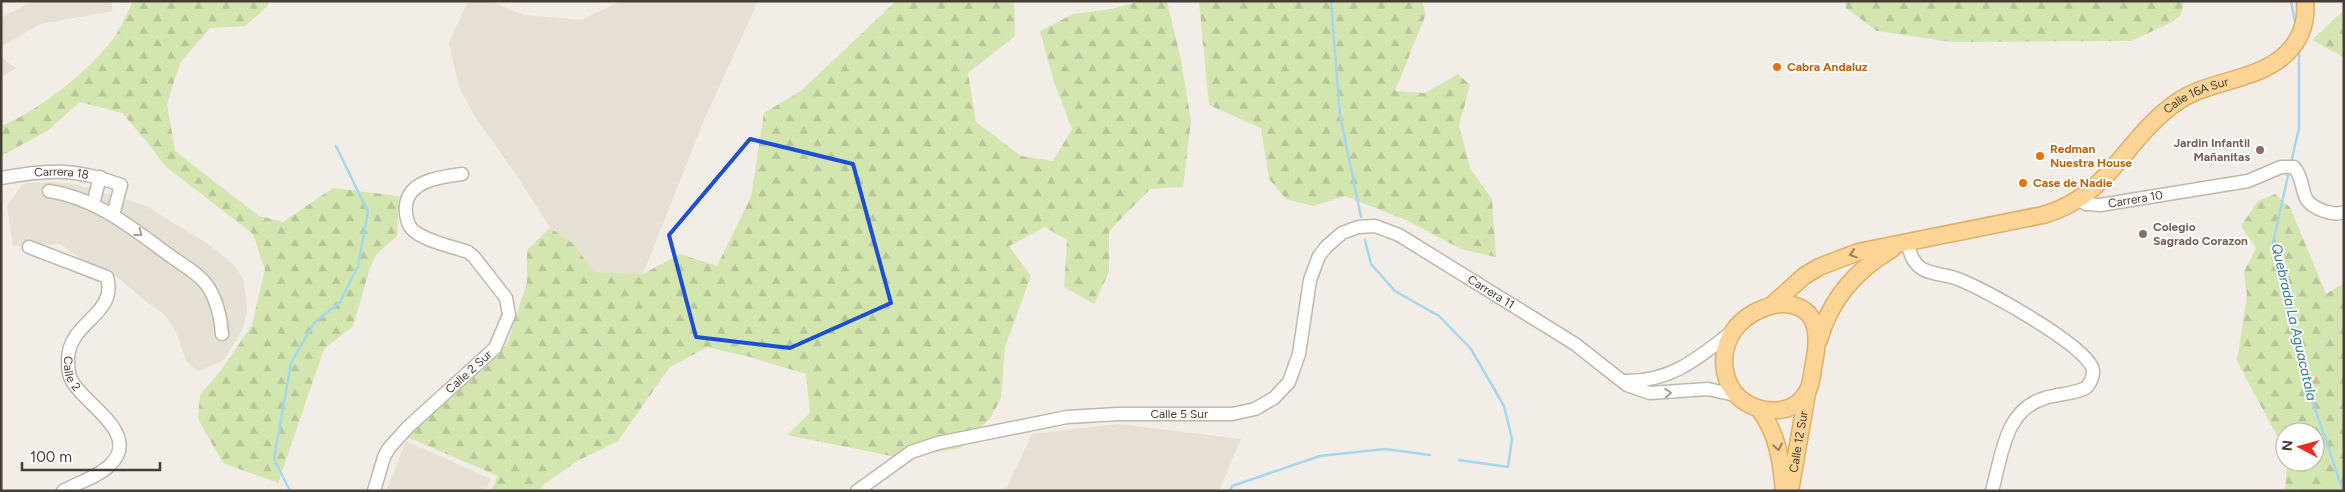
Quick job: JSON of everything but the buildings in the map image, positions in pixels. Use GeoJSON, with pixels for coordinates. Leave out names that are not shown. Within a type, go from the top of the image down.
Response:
{"type":"FeatureCollection","features":[{"type":"Feature","properties":{"kind":"main road","name":"Calle 16A Sur"},"geometry":{"type":"LineString","coordinates":[[2079,200],[2107,176],[2141,136],[2176,103],[2204,88],[2264,69],[2276,62],[2293,46],[2304,25],[2305,1]]}},
{"type":"Feature","properties":{"kind":"main road"},"geometry":{"type":"LineString","coordinates":[[1904,243],[1866,266],[1846,286],[1828,314],[1817,346],[1807,393],[1789,408],[1769,411],[1759,409],[1736,395],[1726,378],[1724,365],[1726,348],[1734,331],[1753,314],[1772,305],[1792,285],[1819,267],[1858,252],[2043,215],[2079,200]]}},
{"type":"Feature","properties":{"kind":"main road"},"geometry":{"type":"LineString","coordinates":[[1772,305],[1790,305],[1806,312],[1814,321],[1817,346]]}},
{"type":"Feature","properties":{"kind":"main road","name":"Calle 12 Sur"},"geometry":{"type":"LineString","coordinates":[[1790,491],[1807,393]]}},
{"type":"Feature","properties":{"kind":"main road","name":"Calle 12 Sur"},"geometry":{"type":"LineString","coordinates":[[1759,409],[1768,422],[1776,440],[1784,491]]}},
{"type":"Feature","properties":{"kind":"street","name":"Carrera 10"},"geometry":{"type":"LineString","coordinates":[[2079,200],[2086,204],[2100,205],[2248,181],[2288,167],[2298,174],[2306,201],[2314,207],[2334,214],[2344,212]]}},
{"type":"Feature","properties":{"kind":"street","name":"Carrera 18"},"geometry":{"type":"LineString","coordinates":[[1,178],[41,170],[68,171],[100,177],[121,185],[113,215]]}},
{"type":"Feature","properties":{"kind":"street","name":"Calle 2 Sur"},"geometry":{"type":"LineString","coordinates":[[374,491],[384,457],[390,448],[408,427],[495,348],[509,315],[506,298],[474,257],[468,252],[421,235],[410,228],[405,211],[407,197],[411,191],[437,177],[462,174]]}},
{"type":"Feature","properties":{"kind":"street"},"geometry":{"type":"LineString","coordinates":[[93,204],[100,177]]}},
{"type":"Feature","properties":{"kind":"street"},"geometry":{"type":"LineString","coordinates":[[49,191],[75,196],[113,215],[205,283],[214,298],[222,334]]}},
{"type":"Feature","properties":{"kind":"street","name":"Carrera 11"},"geometry":{"type":"LineString","coordinates":[[1350,229],[1375,226],[1399,235],[1575,344],[1627,385],[1650,392],[1708,389],[1736,395]]}},
{"type":"Feature","properties":{"kind":"street","name":"Calle 5 Sur"},"geometry":{"type":"LineString","coordinates":[[857,491],[911,452],[938,443],[1067,417],[1118,414],[1232,414],[1256,409],[1274,398],[1289,382],[1299,354],[1307,298],[1314,266],[1326,247],[1342,233],[1350,229]]}},
{"type":"Feature","properties":{"kind":"street"},"geometry":{"type":"LineString","coordinates":[[1904,243],[1918,267],[1925,271],[1959,279],[2004,302],[2059,337],[2087,360],[2093,371],[2093,378],[2086,388],[2044,398],[2023,408],[2015,417],[2009,429],[1992,491]]}},
{"type":"Feature","properties":{"kind":"street","name":"Calle 2"},"geometry":{"type":"LineString","coordinates":[[29,247],[92,270],[107,278],[109,285],[105,305],[74,336],[70,345],[68,370],[72,381],[116,431],[121,442],[117,454],[110,465],[63,491]]}},
{"type":"Feature","properties":{"kind":"street"},"geometry":{"type":"LineString","coordinates":[[1622,381],[1638,381],[1675,372],[1699,358],[1734,331]]}},
{"type":"Feature","properties":{"kind":"highlighted area"},"geometry":{"type":"Polygon","coordinates":[[[750,139],[853,164],[891,303],[790,348],[696,337],[669,235],[750,139]]]}},
{"type":"Feature","properties":{"kind":"shaded area"},"geometry":{"type":"Polygon","coordinates":[[[111,1],[113,11],[40,24],[1,47],[1,18],[30,2],[111,1]]]}},
{"type":"Feature","properties":{"kind":"shaded area"},"geometry":{"type":"Polygon","coordinates":[[[468,1],[490,1],[524,15],[581,20],[621,1],[758,1],[702,125],[643,274],[595,272],[572,243],[550,228],[516,174],[475,117],[459,87],[449,43],[468,1]]]}},
{"type":"Feature","properties":{"kind":"shaded area"},"geometry":{"type":"Polygon","coordinates":[[[1,57],[16,68],[1,77],[1,57]]]}},
{"type":"Feature","properties":{"kind":"shaded area"},"geometry":{"type":"Polygon","coordinates":[[[53,182],[75,184],[146,206],[208,244],[233,264],[244,281],[247,312],[242,331],[223,361],[198,371],[186,361],[176,332],[165,315],[116,276],[87,263],[60,244],[13,246],[7,206],[23,183],[53,182]]]}},
{"type":"Feature","properties":{"kind":"shaded area"},"geometry":{"type":"Polygon","coordinates":[[[1118,424],[1241,439],[1219,491],[1005,491],[1032,434],[1118,424]]]}},
{"type":"Feature","properties":{"kind":"shaded area"},"geometry":{"type":"Polygon","coordinates":[[[406,441],[491,479],[485,491],[386,491],[406,441]]]}},
{"type":"Feature","properties":{"kind":"green space"},"geometry":{"type":"Polygon","coordinates":[[[133,1],[269,1],[268,6],[245,26],[210,28],[180,63],[167,104],[175,151],[259,216],[283,222],[333,188],[399,196],[397,236],[376,255],[370,268],[353,326],[324,349],[278,483],[223,463],[198,419],[200,395],[222,369],[252,325],[265,270],[253,234],[165,166],[122,113],[80,102],[47,131],[1,156],[1,126],[30,111],[62,89],[91,64],[116,35],[133,1]]]}},
{"type":"Feature","properties":{"kind":"green space"},"geometry":{"type":"Polygon","coordinates":[[[896,1],[1014,1],[1015,36],[968,73],[976,122],[1021,156],[1053,161],[1072,129],[1054,82],[1040,31],[1073,14],[1111,9],[1142,1],[1167,1],[1181,60],[1191,121],[1183,187],[1150,189],[1109,231],[1109,272],[1094,304],[1064,287],[1067,240],[1045,227],[1009,246],[1031,276],[1005,347],[1001,398],[991,417],[961,448],[901,458],[787,435],[810,413],[806,374],[750,357],[707,347],[669,368],[618,441],[579,460],[543,485],[540,491],[491,491],[498,476],[407,437],[491,362],[508,342],[527,282],[527,250],[550,228],[572,243],[595,272],[643,274],[680,254],[717,266],[751,197],[764,113],[802,90],[896,1]]]}},
{"type":"Feature","properties":{"kind":"green space"},"geometry":{"type":"Polygon","coordinates":[[[1199,1],[1422,1],[1426,14],[1395,91],[1425,93],[1458,74],[1470,85],[1459,126],[1470,168],[1492,199],[1496,257],[1461,249],[1406,220],[1345,196],[1313,206],[1286,199],[1269,179],[1261,128],[1209,105],[1199,1]]]}},
{"type":"Feature","properties":{"kind":"green space"},"geometry":{"type":"Polygon","coordinates":[[[1845,1],[2184,1],[2181,15],[2172,22],[2131,41],[1951,42],[1877,31],[1846,8],[1845,1]]]}},
{"type":"Feature","properties":{"kind":"green space"},"geometry":{"type":"Polygon","coordinates":[[[2344,10],[2344,57],[2343,57],[2312,40],[2344,10]]]}},
{"type":"Feature","properties":{"kind":"green space"},"geometry":{"type":"Polygon","coordinates":[[[2275,194],[2290,207],[2326,294],[2344,283],[2344,491],[2285,491],[2286,472],[2325,472],[2325,422],[2275,422],[2275,432],[2237,361],[2247,295],[2244,272],[2256,248],[2241,226],[2258,201],[2275,194]]]}},
{"type":"Feature","properties":{"kind":"waterway"},"geometry":{"type":"LineString","coordinates":[[1331,1],[1340,115],[1361,217]]}},
{"type":"Feature","properties":{"kind":"waterway","name":"Quebrada La Aguacatala"},"geometry":{"type":"LineString","coordinates":[[2291,1],[2296,27]]}},
{"type":"Feature","properties":{"kind":"waterway","name":"Quebrada La Aguacatala"},"geometry":{"type":"LineString","coordinates":[[2291,163],[2299,128],[2299,47]]}},
{"type":"Feature","properties":{"kind":"waterway"},"geometry":{"type":"LineString","coordinates":[[290,491],[274,459],[291,363],[314,323],[340,302],[358,266],[368,212],[336,146]]}},
{"type":"Feature","properties":{"kind":"waterway","name":"Quebrada La Aguacatala"},"geometry":{"type":"LineString","coordinates":[[2289,171],[2273,243],[2305,379],[2343,491]]}},
{"type":"Feature","properties":{"kind":"waterway"},"geometry":{"type":"LineString","coordinates":[[1365,240],[1371,264],[1395,291],[1439,316],[1471,349],[1504,406],[1512,439],[1508,467],[1459,460]]}},
{"type":"Feature","properties":{"kind":"waterway"},"geometry":{"type":"LineString","coordinates":[[1230,491],[1232,486],[1320,456],[1385,449],[1430,455]]}},
{"type":"Feature","properties":{"kind":"place","name":"Cabra Andaluz"},"geometry":{"type":"Point","coordinates":[1777,67]}},
{"type":"Feature","properties":{"kind":"place","name":"Jardin Infantil Mañanitas"},"geometry":{"type":"Point","coordinates":[2260,150]}},
{"type":"Feature","properties":{"kind":"place","name":"Redman Nuestra House"},"geometry":{"type":"Point","coordinates":[2040,156]}},
{"type":"Feature","properties":{"kind":"place","name":"Case de Nadie"},"geometry":{"type":"Point","coordinates":[2023,183]}},
{"type":"Feature","properties":{"kind":"place","name":"Colegio Sagrado Corazon"},"geometry":{"type":"Point","coordinates":[2143,234]}}]}
